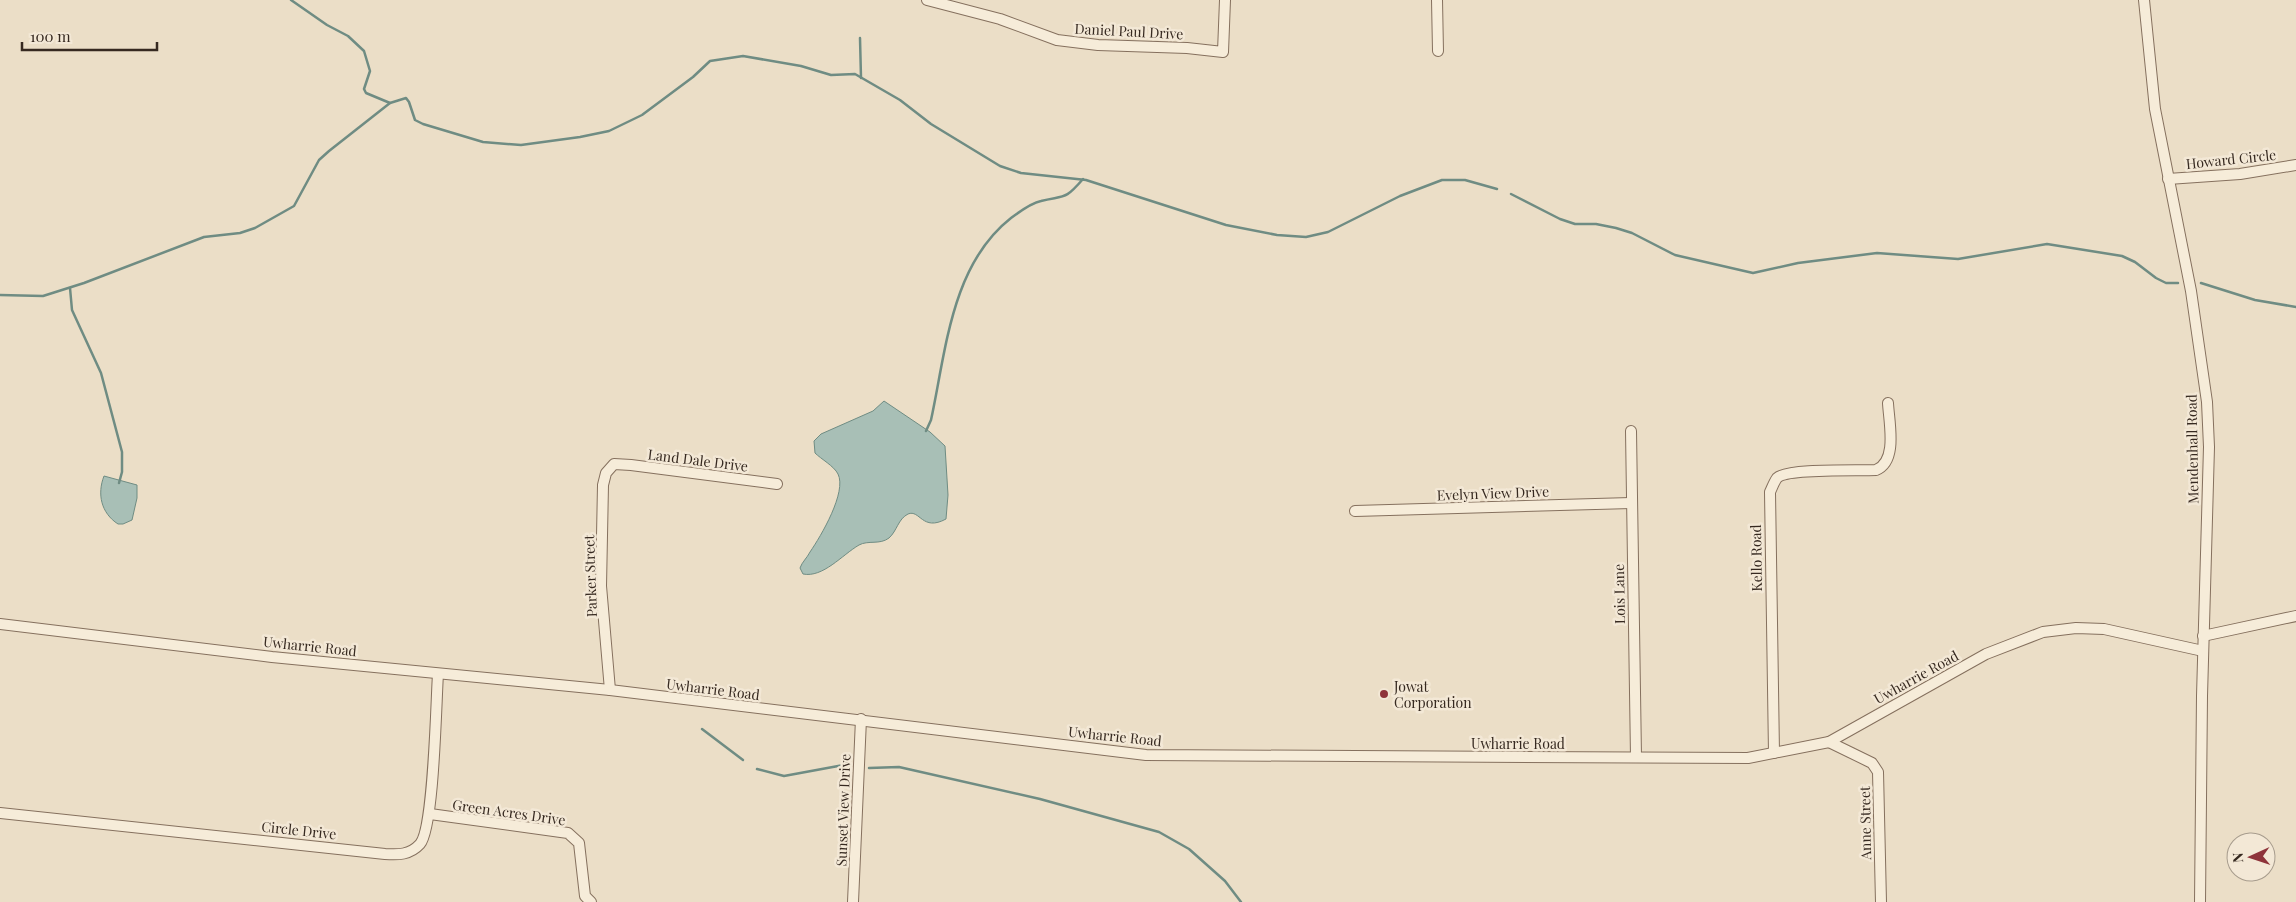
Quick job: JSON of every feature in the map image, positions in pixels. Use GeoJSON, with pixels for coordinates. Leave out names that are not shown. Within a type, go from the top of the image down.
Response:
{"type":"FeatureCollection","features":[{"type":"Feature","properties":{"kind":"street","name":"Daniel Paul Drive"},"geometry":{"type":"LineString","coordinates":[[927,0],[1000,19],[1057,40],[1098,45],[1186,48],[1224,52],[1225,0]]}},
{"type":"Feature","properties":{"kind":"street"},"geometry":{"type":"LineString","coordinates":[[1437,0],[1438,51]]}},
{"type":"Feature","properties":{"kind":"street","name":"Mendenhall Road"},"geometry":{"type":"LineString","coordinates":[[2144,0],[2155,109],[2191,291],[2207,402],[2209,447],[2203,636],[2200,902]]}},
{"type":"Feature","properties":{"kind":"street","name":"Howard Circle"},"geometry":{"type":"LineString","coordinates":[[2168,179],[2240,174],[2296,165]]}},
{"type":"Feature","properties":{"kind":"street","name":"Kello Road"},"geometry":{"type":"LineString","coordinates":[[1774,753],[1770,492],[1777,478],[1791,473],[1876,470],[1888,462],[1890,453],[1888,402]]}},
{"type":"Feature","properties":{"kind":"street","name":"Lois Lane"},"geometry":{"type":"LineString","coordinates":[[1632,431],[1631,503],[1636,757]]}},
{"type":"Feature","properties":{"kind":"street","name":"Land Dale Drive"},"geometry":{"type":"LineString","coordinates":[[614,464],[777,484]]}},
{"type":"Feature","properties":{"kind":"street","name":"Parker Street"},"geometry":{"type":"LineString","coordinates":[[610,690],[601,586],[603,485],[606,473],[614,464]]}},
{"type":"Feature","properties":{"kind":"street","name":"Evelyn View Drive"},"geometry":{"type":"LineString","coordinates":[[1355,511],[1631,503]]}},
{"type":"Feature","properties":{"kind":"street"},"geometry":{"type":"LineString","coordinates":[[2203,636],[2296,616]]}},
{"type":"Feature","properties":{"kind":"street","name":"Uwharrie Road"},"geometry":{"type":"LineString","coordinates":[[0,624],[438,674],[610,690],[1146,755],[1748,758],[1829,742],[1986,654],[2043,632],[2076,628],[2104,630],[2203,651]]}},
{"type":"Feature","properties":{"kind":"street","name":"Circle Drive"},"geometry":{"type":"LineString","coordinates":[[0,813],[398,854],[410,852],[420,845],[424,838],[430,814],[438,674]]}},
{"type":"Feature","properties":{"kind":"street","name":"Sunset View Drive"},"geometry":{"type":"LineString","coordinates":[[853,902],[861,719]]}},
{"type":"Feature","properties":{"kind":"street","name":"Anne Street"},"geometry":{"type":"LineString","coordinates":[[1829,742],[1872,763],[1878,772],[1881,902]]}},
{"type":"Feature","properties":{"kind":"street","name":"Green Acres Drive"},"geometry":{"type":"LineString","coordinates":[[430,814],[568,833],[579,843],[585,896],[590,902]]}},
{"type":"Feature","properties":{"kind":"shaded area"},"geometry":{"type":"Polygon","coordinates":[[[884,401],[930,432],[945,446],[948,495],[946,519],[932,523],[927,522],[916,514],[908,514],[902,519],[889,538],[859,545],[818,573],[803,574],[800,568],[831,514],[839,492],[840,482],[838,474],[831,465],[815,453],[814,441],[821,434],[873,411],[884,401]]]}},
{"type":"Feature","properties":{"kind":"shaded area"},"geometry":{"type":"Polygon","coordinates":[[[104,476],[137,485],[137,498],[132,520],[118,524],[112,520],[104,509],[101,490],[104,476]]]}},
{"type":"Feature","properties":{"kind":"waterway"},"geometry":{"type":"LineString","coordinates":[[291,0],[327,25],[348,36],[364,51],[370,71],[364,89],[366,93],[390,103]]}},
{"type":"Feature","properties":{"kind":"waterway"},"geometry":{"type":"LineString","coordinates":[[860,38],[861,78]]}},
{"type":"Feature","properties":{"kind":"waterway"},"geometry":{"type":"LineString","coordinates":[[0,295],[43,296],[84,283],[204,237],[240,233],[255,228],[294,206],[319,160],[390,103],[406,98],[415,120],[423,124],[483,142],[521,145],[609,131],[642,115],[693,77],[710,61],[743,56],[801,66],[831,75],[855,74],[900,100],[931,124],[1000,166],[1021,173],[1086,180],[1226,225],[1277,235],[1306,237],[1328,232],[1400,196],[1442,180],[1465,180],[1497,189]]}},
{"type":"Feature","properties":{"kind":"waterway"},"geometry":{"type":"LineString","coordinates":[[926,431],[931,420],[954,311],[963,284],[975,260],[991,237],[1011,218],[1033,204],[1068,194],[1083,179]]}},
{"type":"Feature","properties":{"kind":"waterway"},"geometry":{"type":"LineString","coordinates":[[1511,194],[1560,219],[1575,224],[1596,224],[1616,228],[1632,233],[1675,255],[1753,273],[1798,263],[1877,253],[1958,259],[2047,244],[2122,256],[2135,262],[2166,283],[2178,283]]}},
{"type":"Feature","properties":{"kind":"waterway"},"geometry":{"type":"LineString","coordinates":[[2201,283],[2255,300],[2296,307]]}},
{"type":"Feature","properties":{"kind":"waterway"},"geometry":{"type":"LineString","coordinates":[[70,288],[72,310],[101,373],[122,452],[122,472],[119,483]]}},
{"type":"Feature","properties":{"kind":"waterway"},"geometry":{"type":"LineString","coordinates":[[702,729],[743,760]]}},
{"type":"Feature","properties":{"kind":"waterway"},"geometry":{"type":"LineString","coordinates":[[757,769],[784,776],[849,764]]}},
{"type":"Feature","properties":{"kind":"waterway"},"geometry":{"type":"LineString","coordinates":[[869,768],[899,767],[1040,799],[1159,832],[1189,849],[1225,881],[1241,902]]}},
{"type":"Feature","properties":{"kind":"place","name":"Jowat Corporation"},"geometry":{"type":"Point","coordinates":[1384,694]}}]}
